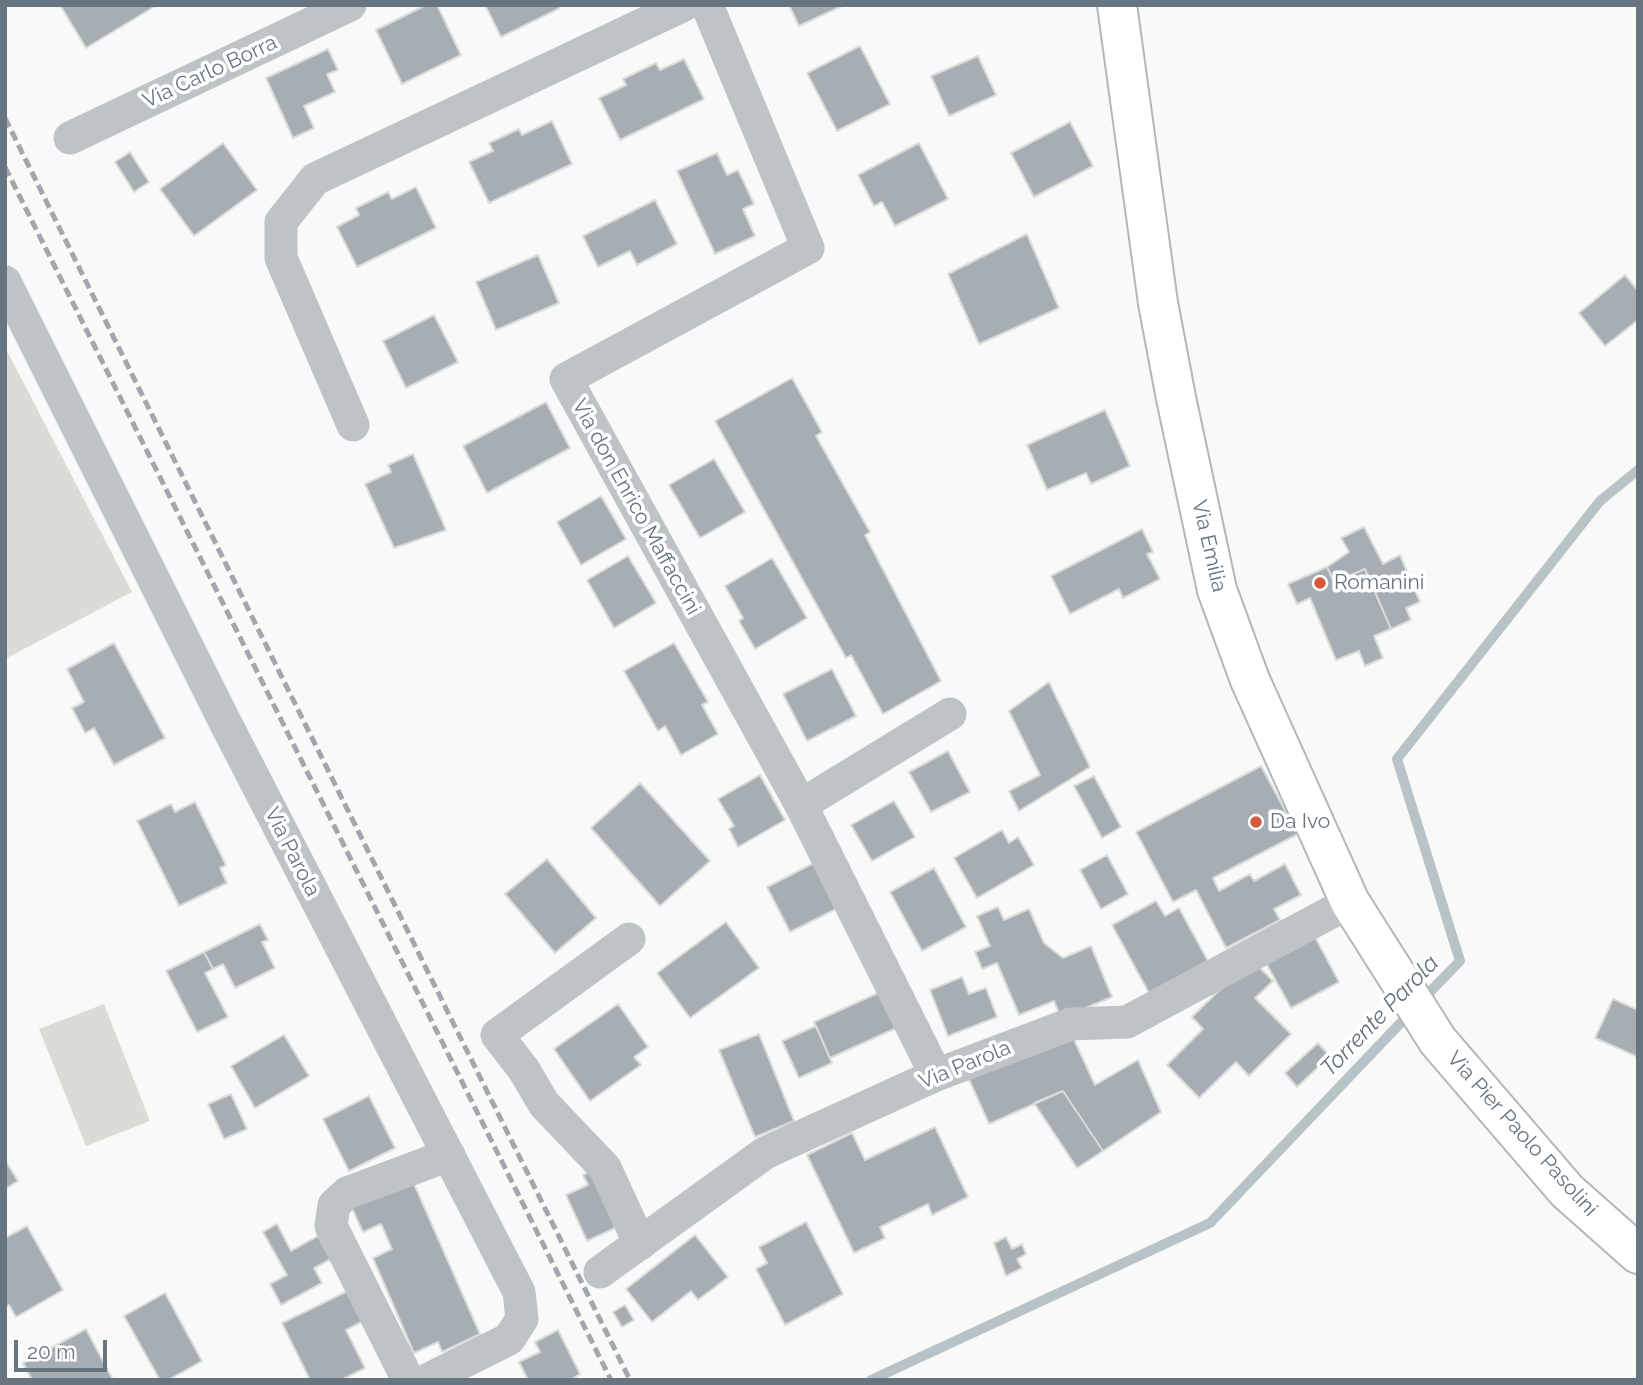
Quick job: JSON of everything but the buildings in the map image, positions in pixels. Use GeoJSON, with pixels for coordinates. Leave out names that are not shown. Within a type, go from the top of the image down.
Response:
{"type":"FeatureCollection","features":[{"type":"Feature","properties":{"kind":"main road","name":"Via Emilia"},"geometry":{"type":"LineString","coordinates":[[1117,5],[1158,303],[1217,590],[1250,680],[1350,902],[1438,1041]]}},
{"type":"Feature","properties":{"kind":"main road","name":"Via Pier Paolo Pasolini"},"geometry":{"type":"LineString","coordinates":[[1438,1041],[1567,1191],[1638,1254]]}},
{"type":"Feature","properties":{"kind":"street","name":"Via Carlo Borra"},"geometry":{"type":"LineString","coordinates":[[70,138],[350,5]]}},
{"type":"Feature","properties":{"kind":"street"},"geometry":{"type":"LineString","coordinates":[[353,425],[281,258],[281,222],[315,178],[684,5]]}},
{"type":"Feature","properties":{"kind":"street","name":"Via don Enrico Maffaccini"},"geometry":{"type":"LineString","coordinates":[[707,5],[808,248],[566,379],[801,805],[936,1075]]}},
{"type":"Feature","properties":{"kind":"street","name":"Via Parola"},"geometry":{"type":"LineString","coordinates":[[5,282],[224,720],[520,1292],[522,1319],[509,1339],[427,1380]]}},
{"type":"Feature","properties":{"kind":"street"},"geometry":{"type":"LineString","coordinates":[[801,805],[950,714]]}},
{"type":"Feature","properties":{"kind":"street","name":"Via Parola"},"geometry":{"type":"LineString","coordinates":[[600,1272],[765,1153],[936,1075],[1071,1024],[1128,1022],[1350,902]]}},
{"type":"Feature","properties":{"kind":"street"},"geometry":{"type":"LineString","coordinates":[[629,939],[497,1035],[524,1070],[544,1104],[606,1168],[640,1244]]}},
{"type":"Feature","properties":{"kind":"street"},"geometry":{"type":"LineString","coordinates":[[408,1380],[331,1226],[334,1205],[346,1193],[449,1155]]}},
{"type":"Feature","properties":{"kind":"shaded area"},"geometry":{"type":"Polygon","coordinates":[[[5,347],[132,592],[5,659],[5,347]]]}},
{"type":"Feature","properties":{"kind":"shaded area"},"geometry":{"type":"Polygon","coordinates":[[[104,1004],[150,1121],[86,1146],[39,1029],[104,1004]]]}},
{"type":"Feature","properties":{"kind":"waterway","name":"Torrente Parola"},"geometry":{"type":"LineString","coordinates":[[1421,1001],[1460,961],[1397,759],[1600,501],[1638,470]]}},
{"type":"Feature","properties":{"kind":"waterway","name":"Torrente Parola"},"geometry":{"type":"LineString","coordinates":[[871,1380],[1210,1223],[1411,1012]]}},
{"type":"Feature","properties":{"kind":"railway"},"geometry":{"type":"LineString","coordinates":[[5,118],[630,1380]]}},
{"type":"Feature","properties":{"kind":"railway"},"geometry":{"type":"LineString","coordinates":[[5,167],[611,1380]]}},
{"type":"Feature","properties":{"kind":"place","name":"Romanini"},"geometry":{"type":"Point","coordinates":[1320,583]}},
{"type":"Feature","properties":{"kind":"place","name":"Da Ivo"},"geometry":{"type":"Point","coordinates":[1256,822]}}]}
